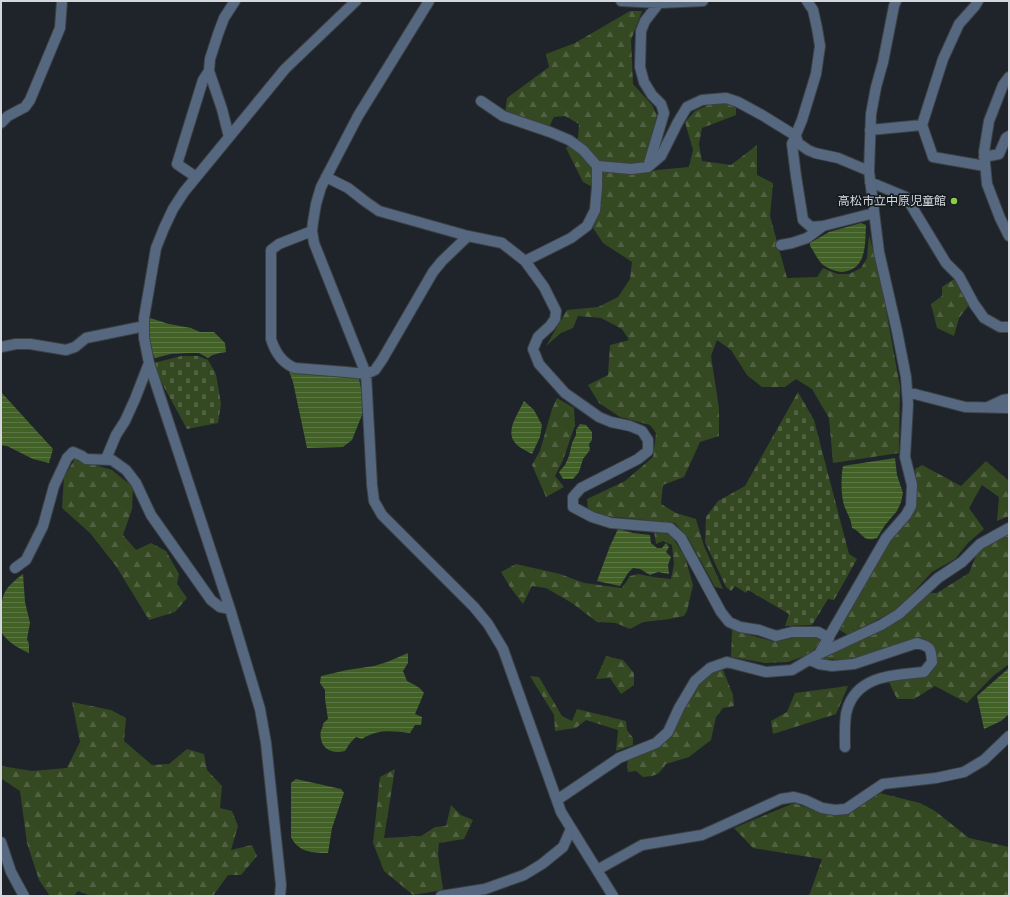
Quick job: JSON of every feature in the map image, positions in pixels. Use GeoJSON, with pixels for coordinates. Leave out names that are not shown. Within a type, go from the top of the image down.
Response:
{"type":"FeatureCollection","features":[{"type":"Feature","properties":{"kind":"street"},"geometry":{"type":"LineString","coordinates":[[1,123],[8,116],[25,107],[30,100],[60,28],[62,1]]}},
{"type":"Feature","properties":{"kind":"street"},"geometry":{"type":"LineString","coordinates":[[229,138],[222,109],[209,71],[210,59],[218,34],[224,18],[235,1]]}},
{"type":"Feature","properties":{"kind":"street"},"geometry":{"type":"LineString","coordinates":[[281,896],[265,736],[260,708],[230,610],[149,363],[144,338],[144,318],[156,248],[173,209],[184,192],[284,69],[356,1]]}},
{"type":"Feature","properties":{"kind":"street"},"geometry":{"type":"LineString","coordinates":[[429,1],[358,116],[321,187],[316,204],[312,231],[314,243],[366,374],[374,501],[382,515],[474,607],[492,630],[503,649],[561,812],[612,896]]}},
{"type":"Feature","properties":{"kind":"street"},"geometry":{"type":"LineString","coordinates":[[622,1],[703,1]]}},
{"type":"Feature","properties":{"kind":"street"},"geometry":{"type":"LineString","coordinates":[[807,1],[813,10],[820,46],[816,74],[802,120],[792,144],[803,220],[811,227],[823,226],[874,213]]}},
{"type":"Feature","properties":{"kind":"street"},"geometry":{"type":"LineString","coordinates":[[814,657],[829,638],[886,538],[906,515],[911,506],[912,485],[905,457],[908,404],[906,378],[897,331],[878,252],[869,171],[871,114],[896,1]]}},
{"type":"Feature","properties":{"kind":"street"},"geometry":{"type":"LineString","coordinates":[[978,1],[959,24],[943,59],[922,125],[933,157],[984,162],[998,154],[1006,138],[1009,136]]}},
{"type":"Feature","properties":{"kind":"street"},"geometry":{"type":"LineString","coordinates":[[648,167],[664,113],[661,104],[644,82],[640,67],[641,31],[645,21],[659,2]]}},
{"type":"Feature","properties":{"kind":"street"},"geometry":{"type":"LineString","coordinates":[[196,177],[177,164],[203,80],[209,71]]}},
{"type":"Feature","properties":{"kind":"street"},"geometry":{"type":"LineString","coordinates":[[1009,77],[1003,85],[989,121],[984,152],[987,184],[1000,218],[1009,236]]}},
{"type":"Feature","properties":{"kind":"street"},"geometry":{"type":"LineString","coordinates":[[597,166],[631,169],[648,167],[661,156],[678,122],[688,107],[702,100],[726,98],[738,102],[762,115],[796,136],[798,143],[808,150],[838,158],[869,171]]}},
{"type":"Feature","properties":{"kind":"street"},"geometry":{"type":"LineString","coordinates":[[482,101],[503,116],[569,140],[583,150],[597,166],[595,210],[587,226],[571,238],[525,262]]}},
{"type":"Feature","properties":{"kind":"street"},"geometry":{"type":"LineString","coordinates":[[870,130],[922,125]]}},
{"type":"Feature","properties":{"kind":"street"},"geometry":{"type":"LineString","coordinates":[[326,177],[348,188],[379,210],[468,236],[502,243],[525,262],[544,287],[556,311],[555,319],[538,337],[533,349],[539,364],[565,393],[599,417],[610,422],[630,426],[642,431],[648,440],[648,451],[638,459],[581,488],[573,497],[573,507],[592,517],[612,523],[670,528],[682,538],[721,612],[729,622],[740,627],[759,630],[776,636],[792,632],[818,632],[829,638]]}},
{"type":"Feature","properties":{"kind":"street"},"geometry":{"type":"LineString","coordinates":[[870,182],[906,197],[946,263],[959,276],[974,304],[984,318],[1000,327],[1009,327]]}},
{"type":"Feature","properties":{"kind":"street"},"geometry":{"type":"LineString","coordinates":[[781,245],[807,238],[823,226]]}},
{"type":"Feature","properties":{"kind":"street"},"geometry":{"type":"LineString","coordinates":[[312,231],[279,244],[271,250],[271,339],[275,350],[289,366],[295,368],[366,374],[375,370],[382,360],[433,272],[442,261],[468,236]]}},
{"type":"Feature","properties":{"kind":"street"},"geometry":{"type":"LineString","coordinates":[[1,347],[16,344],[30,344],[66,350],[76,347],[86,338],[140,327]]}},
{"type":"Feature","properties":{"kind":"street"},"geometry":{"type":"LineString","coordinates":[[106,459],[116,435],[125,421],[135,399],[149,363]]}},
{"type":"Feature","properties":{"kind":"street"},"geometry":{"type":"LineString","coordinates":[[907,392],[965,407],[1009,408]]}},
{"type":"Feature","properties":{"kind":"street"},"geometry":{"type":"LineString","coordinates":[[987,408],[1003,400],[1009,399]]}},
{"type":"Feature","properties":{"kind":"street"},"geometry":{"type":"LineString","coordinates":[[15,568],[26,560],[42,526],[54,486],[67,458],[73,452],[86,459],[112,460],[126,470],[136,483],[151,515],[211,600],[220,607],[230,610]]}},
{"type":"Feature","properties":{"kind":"street"},"geometry":{"type":"LineString","coordinates":[[557,800],[620,758],[656,742],[668,732],[679,708],[695,681],[710,668],[727,662],[766,672],[792,670],[814,657],[881,625],[899,614],[938,578],[962,562],[980,544],[1009,528]]}},
{"type":"Feature","properties":{"kind":"street"},"geometry":{"type":"LineString","coordinates":[[814,657],[819,664],[832,666],[854,664],[917,643],[927,646],[931,651],[932,662],[924,672],[888,676],[872,681],[858,689],[851,699],[846,711],[845,747]]}},
{"type":"Feature","properties":{"kind":"street"},"geometry":{"type":"LineString","coordinates":[[597,870],[642,845],[702,835],[781,799],[794,797],[805,800],[822,808],[835,810],[846,809],[883,784],[936,778],[964,772],[984,760],[1009,736]]}},
{"type":"Feature","properties":{"kind":"street"},"geometry":{"type":"LineString","coordinates":[[441,896],[485,889],[524,875],[542,864],[563,847],[571,829]]}},
{"type":"Feature","properties":{"kind":"street"},"geometry":{"type":"LineString","coordinates":[[1,842],[11,872],[24,896]]}},
{"type":"Feature","properties":{"kind":"green space"},"geometry":{"type":"Polygon","coordinates":[[[630,11],[642,11],[631,40],[633,84],[652,105],[657,115],[648,151],[639,174],[657,170],[689,167],[693,150],[685,122],[695,111],[715,102],[736,105],[736,115],[702,128],[699,144],[702,161],[731,165],[757,145],[757,175],[773,183],[770,216],[787,278],[817,277],[823,268],[837,274],[849,274],[861,268],[867,258],[869,235],[880,276],[900,387],[899,453],[833,463],[829,418],[812,389],[796,379],[785,387],[762,387],[747,375],[731,350],[717,340],[711,356],[719,408],[719,436],[700,442],[684,477],[663,485],[661,504],[676,513],[696,519],[704,546],[723,589],[715,587],[688,538],[675,523],[605,516],[588,510],[587,499],[625,481],[653,457],[656,433],[650,425],[620,417],[599,403],[588,385],[608,375],[610,345],[629,340],[622,329],[601,318],[578,316],[573,328],[561,333],[546,346],[567,310],[598,307],[618,297],[630,279],[632,262],[603,243],[593,228],[601,208],[602,192],[583,182],[566,148],[578,139],[579,124],[565,116],[554,117],[549,127],[505,113],[507,98],[549,67],[546,54],[575,43],[630,11]]]}},
{"type":"Feature","properties":{"kind":"green space"},"geometry":{"type":"Polygon","coordinates":[[[954,279],[969,305],[959,318],[954,336],[937,328],[931,304],[942,296],[942,287],[954,279]]]}},
{"type":"Feature","properties":{"kind":"green space"},"geometry":{"type":"Polygon","coordinates":[[[181,356],[198,356],[208,360],[216,374],[221,404],[218,423],[187,429],[158,376],[154,363],[181,356]]]}},
{"type":"Feature","properties":{"kind":"green space"},"geometry":{"type":"Polygon","coordinates":[[[798,392],[814,420],[849,554],[857,559],[834,600],[828,599],[812,625],[785,626],[789,614],[748,590],[746,593],[735,586],[731,591],[726,587],[705,542],[706,517],[718,501],[745,486],[798,392]]]}},
{"type":"Feature","properties":{"kind":"green space"},"geometry":{"type":"Polygon","coordinates":[[[557,398],[574,408],[575,425],[563,460],[555,476],[564,487],[546,497],[532,465],[540,451],[552,409],[557,398]]]}},
{"type":"Feature","properties":{"kind":"green space"},"geometry":{"type":"Polygon","coordinates":[[[75,459],[112,470],[133,487],[132,509],[123,535],[136,550],[151,543],[166,551],[179,574],[177,584],[187,598],[175,612],[149,620],[116,566],[90,533],[62,508],[64,477],[75,459]]]}},
{"type":"Feature","properties":{"kind":"green space"},"geometry":{"type":"Polygon","coordinates":[[[986,461],[1009,481],[1009,516],[997,521],[999,497],[982,485],[969,508],[984,529],[968,543],[955,559],[932,572],[898,609],[848,635],[838,629],[888,542],[910,519],[917,499],[915,469],[922,465],[961,486],[986,461]]]}},
{"type":"Feature","properties":{"kind":"green space"},"geometry":{"type":"Polygon","coordinates":[[[654,531],[671,535],[685,557],[693,585],[687,611],[684,616],[643,622],[630,629],[616,623],[597,622],[572,603],[546,588],[532,586],[523,604],[501,572],[516,564],[560,574],[584,583],[622,588],[630,576],[638,574],[671,579],[674,564],[672,545],[663,541],[656,544],[654,531]]]}},
{"type":"Feature","properties":{"kind":"green space"},"geometry":{"type":"Polygon","coordinates":[[[1009,533],[1009,664],[993,676],[967,703],[935,686],[914,699],[897,699],[889,682],[920,677],[935,666],[937,653],[932,644],[918,637],[855,660],[820,659],[851,644],[927,593],[937,593],[969,573],[978,551],[1009,533]]]}},
{"type":"Feature","properties":{"kind":"green space"},"geometry":{"type":"Polygon","coordinates":[[[732,630],[775,642],[798,637],[820,637],[821,642],[810,654],[788,662],[765,663],[731,657],[732,630]]]}},
{"type":"Feature","properties":{"kind":"green space"},"geometry":{"type":"Polygon","coordinates":[[[606,656],[623,660],[634,673],[634,685],[621,694],[610,678],[596,679],[606,656]]]}},
{"type":"Feature","properties":{"kind":"green space"},"geometry":{"type":"Polygon","coordinates":[[[723,670],[733,695],[734,706],[723,708],[716,717],[711,740],[689,757],[666,764],[659,773],[654,775],[643,777],[636,771],[628,772],[628,759],[658,745],[697,685],[710,671],[723,670]]]}},
{"type":"Feature","properties":{"kind":"green space"},"geometry":{"type":"Polygon","coordinates":[[[530,676],[539,677],[562,716],[572,721],[577,709],[626,721],[627,730],[633,738],[633,745],[616,751],[618,730],[586,720],[576,728],[555,731],[554,715],[530,676]]]}},
{"type":"Feature","properties":{"kind":"green space"},"geometry":{"type":"Polygon","coordinates":[[[848,686],[836,714],[773,734],[771,721],[787,712],[795,693],[848,686]]]}},
{"type":"Feature","properties":{"kind":"green space"},"geometry":{"type":"Polygon","coordinates":[[[72,702],[111,710],[126,718],[124,741],[152,765],[169,764],[187,749],[204,754],[207,770],[222,786],[220,808],[232,811],[238,826],[231,850],[252,845],[257,856],[241,875],[228,875],[213,896],[91,896],[78,891],[74,896],[50,896],[39,880],[27,843],[20,791],[2,779],[1,766],[32,771],[67,768],[80,742],[72,702]]]}},
{"type":"Feature","properties":{"kind":"green space"},"geometry":{"type":"Polygon","coordinates":[[[395,769],[384,838],[421,836],[435,827],[446,826],[451,805],[461,815],[473,820],[464,839],[439,843],[438,854],[443,890],[413,895],[384,871],[373,843],[380,777],[395,769]]]}},
{"type":"Feature","properties":{"kind":"green space"},"geometry":{"type":"Polygon","coordinates":[[[880,793],[920,803],[935,811],[969,838],[1009,847],[1009,896],[809,896],[822,859],[753,848],[734,828],[794,803],[819,812],[848,814],[880,793]]]}},
{"type":"Feature","properties":{"kind":"shaded area"},"geometry":{"type":"Polygon","coordinates":[[[861,223],[866,225],[865,248],[860,261],[856,266],[850,270],[842,272],[832,270],[822,264],[810,246],[810,243],[829,232],[861,223]]]}},
{"type":"Feature","properties":{"kind":"shaded area"},"geometry":{"type":"Polygon","coordinates":[[[150,318],[169,324],[191,328],[200,332],[214,332],[225,343],[226,352],[219,353],[208,358],[199,353],[189,353],[171,354],[155,358],[151,350],[149,340],[148,320],[150,318]]]}},
{"type":"Feature","properties":{"kind":"shaded area"},"geometry":{"type":"Polygon","coordinates":[[[289,371],[356,376],[359,379],[362,393],[362,415],[352,440],[343,447],[307,448],[293,382],[289,371]]]}},
{"type":"Feature","properties":{"kind":"shaded area"},"geometry":{"type":"Polygon","coordinates":[[[1,392],[53,449],[49,463],[33,459],[7,446],[1,445],[1,392]]]}},
{"type":"Feature","properties":{"kind":"shaded area"},"geometry":{"type":"Polygon","coordinates":[[[524,401],[534,410],[542,425],[540,437],[532,454],[516,444],[511,434],[513,423],[524,401]]]}},
{"type":"Feature","properties":{"kind":"shaded area"},"geometry":{"type":"Polygon","coordinates":[[[580,424],[586,425],[592,432],[592,440],[589,444],[590,450],[583,459],[579,472],[573,479],[563,479],[559,472],[565,465],[569,456],[572,443],[576,435],[576,430],[580,424]]]}},
{"type":"Feature","properties":{"kind":"shaded area"},"geometry":{"type":"Polygon","coordinates":[[[895,458],[897,475],[903,493],[901,502],[897,511],[885,525],[877,538],[865,538],[852,528],[844,505],[842,497],[843,466],[895,458]]]}},
{"type":"Feature","properties":{"kind":"shaded area"},"geometry":{"type":"Polygon","coordinates":[[[618,529],[650,535],[651,543],[657,548],[662,548],[666,543],[669,547],[666,552],[671,557],[668,565],[669,574],[658,572],[650,575],[640,569],[633,568],[620,586],[597,581],[618,529]]]}},
{"type":"Feature","properties":{"kind":"shaded area"},"geometry":{"type":"Polygon","coordinates":[[[23,574],[25,602],[30,623],[27,639],[29,644],[29,653],[7,640],[2,633],[1,626],[4,593],[11,584],[23,574]]]}},
{"type":"Feature","properties":{"kind":"shaded area"},"geometry":{"type":"Polygon","coordinates":[[[408,653],[408,663],[403,671],[407,681],[418,687],[424,693],[415,714],[422,717],[421,725],[415,725],[410,733],[380,732],[362,739],[356,737],[345,751],[334,752],[326,748],[321,741],[321,730],[324,722],[328,719],[325,690],[320,683],[321,676],[374,666],[408,653]]]}},
{"type":"Feature","properties":{"kind":"shaded area"},"geometry":{"type":"Polygon","coordinates":[[[1009,668],[1009,714],[1001,721],[984,729],[977,696],[1009,668]]]}},
{"type":"Feature","properties":{"kind":"shaded area"},"geometry":{"type":"Polygon","coordinates":[[[296,779],[341,789],[344,793],[332,828],[328,853],[306,851],[297,846],[291,837],[291,783],[296,779]]]}},
{"type":"Feature","properties":{"kind":"place","name":"高松市立中原児童館"},"geometry":{"type":"Point","coordinates":[954,201]}}]}
